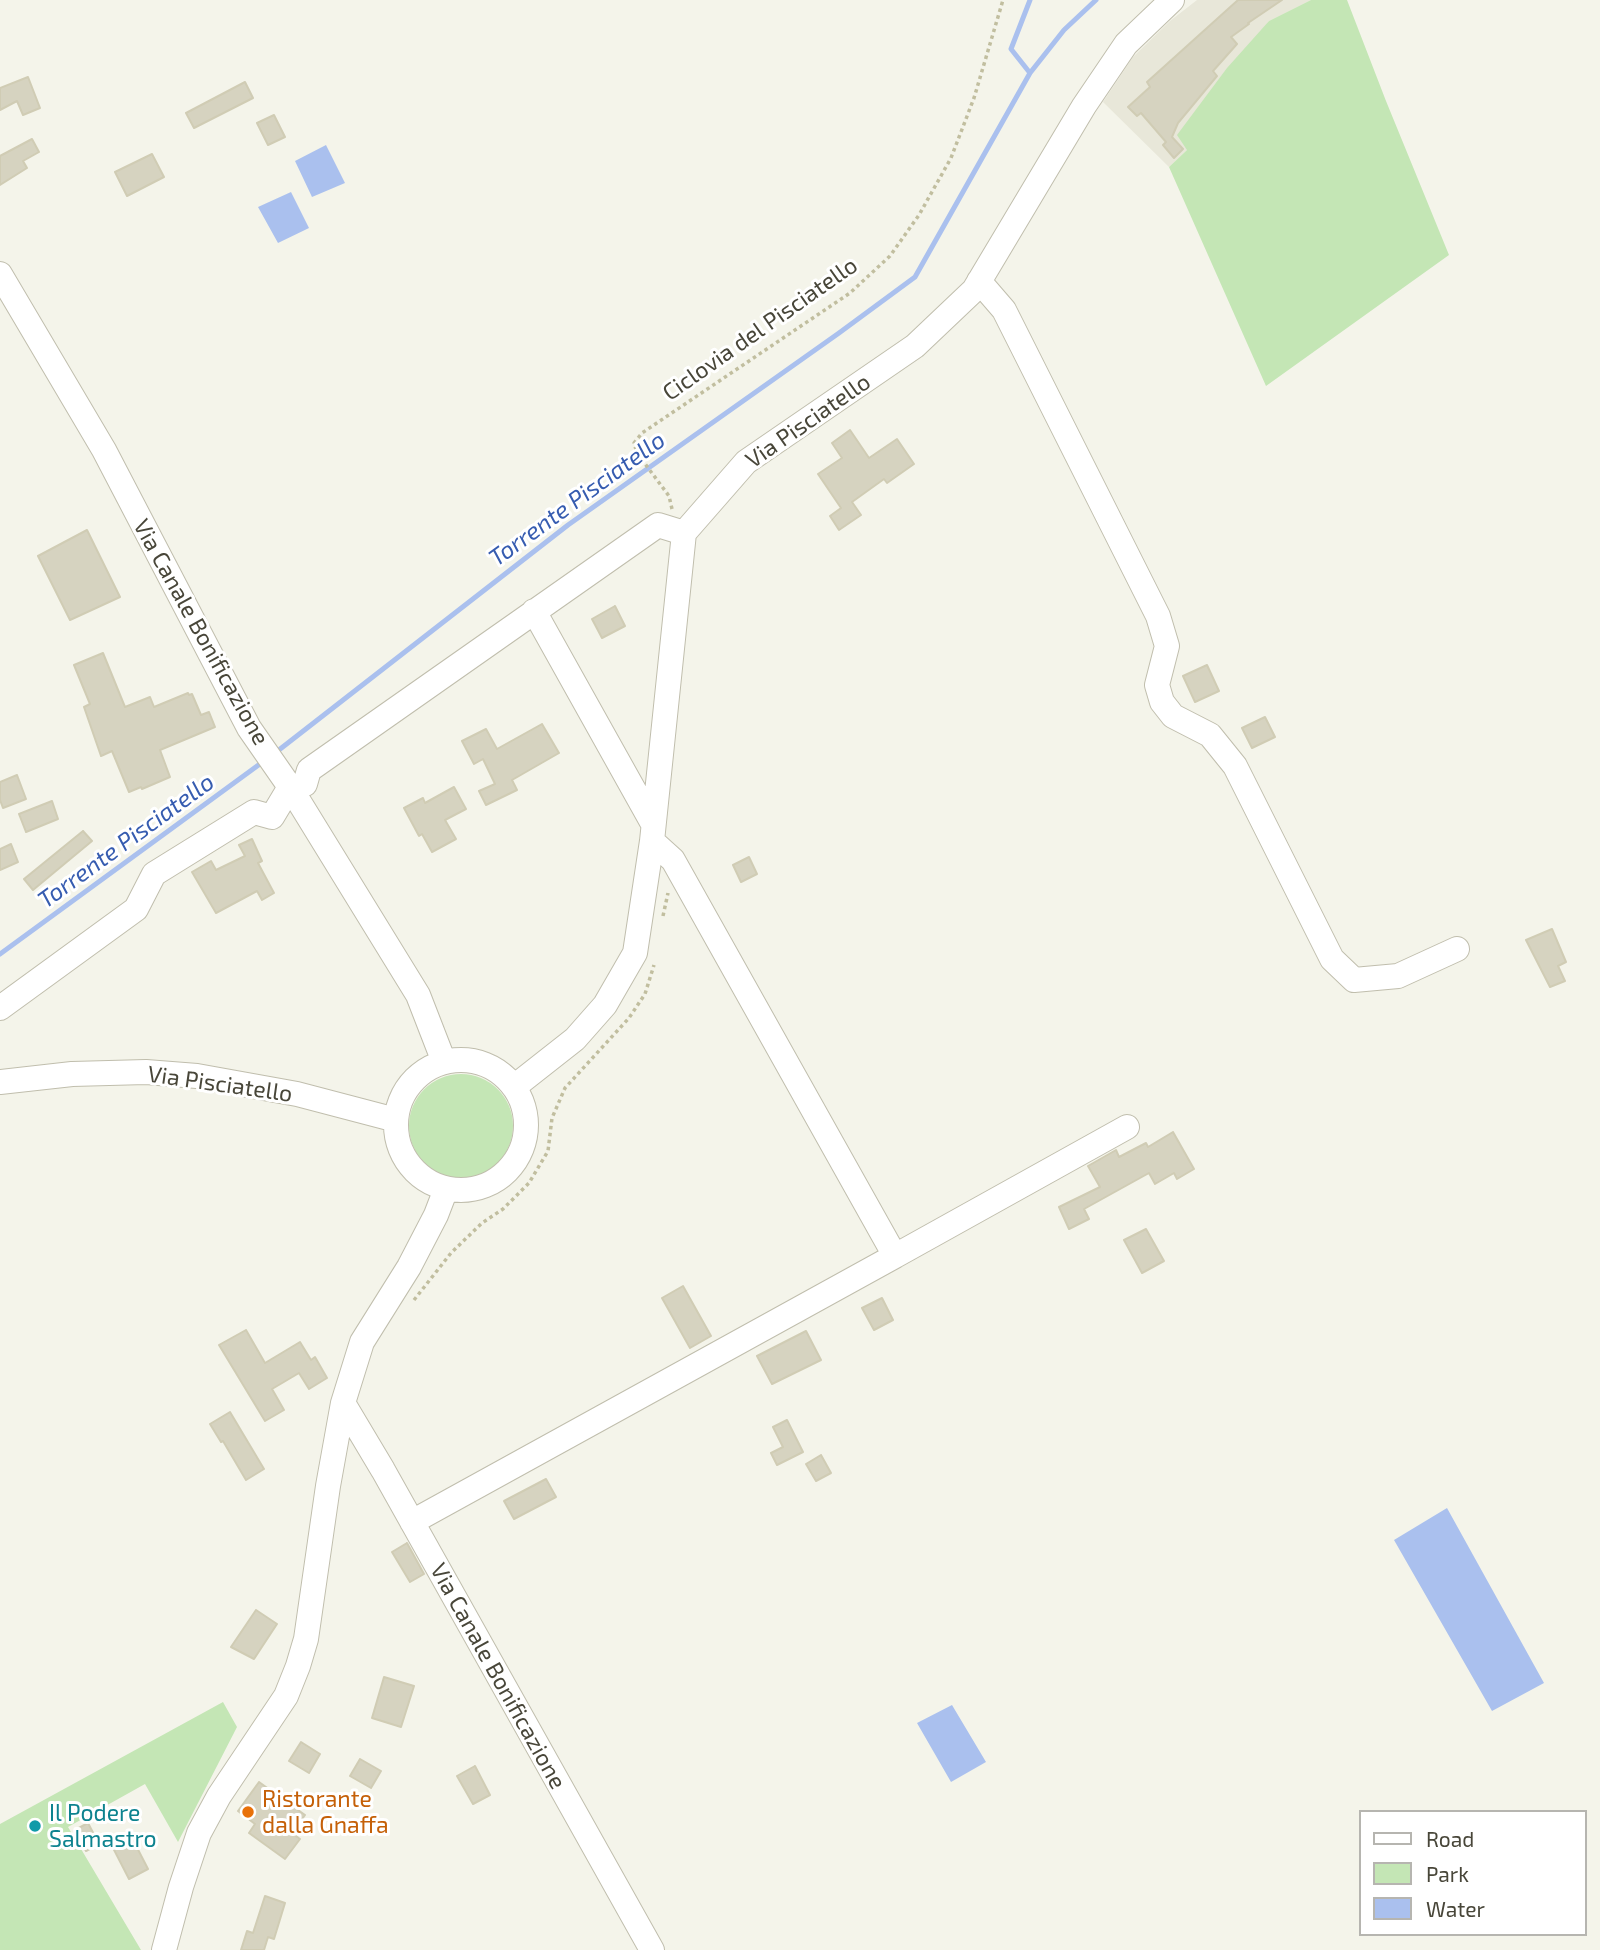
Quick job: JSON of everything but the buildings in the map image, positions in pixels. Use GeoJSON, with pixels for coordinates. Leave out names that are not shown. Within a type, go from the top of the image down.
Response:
{"type":"FeatureCollection","features":[{"type":"Feature","properties":{"kind":"street","name":"Via Pisciatello"},"geometry":{"type":"LineString","coordinates":[[684,533],[746,462],[915,346],[974,290],[1084,106],[1126,44],[1172,0]]}},
{"type":"Feature","properties":{"kind":"street","name":"Via Canale Bonificazione"},"geometry":{"type":"LineString","coordinates":[[0,274],[104,450],[249,728],[287,781],[418,995],[443,1062]]}},
{"type":"Feature","properties":{"kind":"street"},"geometry":{"type":"LineString","coordinates":[[979,281],[1004,310],[1158,615],[1167,646],[1157,685],[1162,702],[1173,716],[1210,735],[1235,766],[1332,959],[1354,980],[1398,976],[1457,949]]}},
{"type":"Feature","properties":{"kind":"street"},"geometry":{"type":"LineString","coordinates":[[0,1007],[136,909],[154,874],[254,812],[272,817],[287,781],[305,784],[309,770],[658,524],[684,533],[656,839],[635,953],[605,1005],[575,1039],[514,1087]]}},
{"type":"Feature","properties":{"kind":"street"},"geometry":{"type":"LineString","coordinates":[[534,611],[656,839],[673,860],[895,1256]]}},
{"type":"Feature","properties":{"kind":"street"},"geometry":{"type":"LineString","coordinates":[[475,1061],[504,1075],[514,1087],[523,1104],[527,1124],[524,1144],[516,1162],[502,1176],[485,1186],[466,1191],[446,1189],[428,1182],[414,1171],[403,1156],[397,1138],[396,1120],[400,1101],[411,1084],[425,1070],[443,1062],[475,1061]]}},
{"type":"Feature","properties":{"kind":"street","name":"Via Pisciatello"},"geometry":{"type":"LineString","coordinates":[[0,1082],[72,1074],[146,1072],[197,1076],[297,1094],[396,1120]]}},
{"type":"Feature","properties":{"kind":"street"},"geometry":{"type":"LineString","coordinates":[[412,1522],[1127,1127]]}},
{"type":"Feature","properties":{"kind":"street"},"geometry":{"type":"LineString","coordinates":[[164,1950],[199,1833],[219,1796],[286,1696],[298,1666],[306,1639],[343,1403],[362,1342],[409,1267],[436,1215],[446,1189]]}},
{"type":"Feature","properties":{"kind":"street","name":"Via Canale Bonificazione"},"geometry":{"type":"LineString","coordinates":[[343,1403],[652,1950]]}},
{"type":"Feature","properties":{"kind":"path","name":"Ciclovia del Pisciatello"},"geometry":{"type":"LineString","coordinates":[[660,485],[637,453],[634,443],[642,433],[850,293],[890,256],[919,215],[951,158],[974,98],[1003,0]]}},
{"type":"Feature","properties":{"kind":"path"},"geometry":{"type":"LineString","coordinates":[[656,839],[670,881],[663,917]]}},
{"type":"Feature","properties":{"kind":"path"},"geometry":{"type":"LineString","coordinates":[[410,1306],[451,1253],[529,1183],[548,1151],[552,1118],[565,1088],[629,1018],[645,994],[656,953]]}},
{"type":"Feature","properties":{"kind":"shaded area"},"geometry":{"type":"Polygon","coordinates":[[[1197,0],[1311,0],[1269,21],[1187,150],[1169,167],[1103,102],[1133,57],[1170,21],[1197,0]]]}},
{"type":"Feature","properties":{"kind":"green space"},"geometry":{"type":"Polygon","coordinates":[[[1311,0],[1347,0],[1449,255],[1266,386],[1169,167],[1187,150],[1177,135],[1227,68],[1269,21],[1311,0]]]}},
{"type":"Feature","properties":{"kind":"green space"},"geometry":{"type":"Polygon","coordinates":[[[461,1074],[481,1078],[498,1089],[509,1106],[513,1126],[509,1146],[498,1163],[481,1174],[461,1178],[441,1174],[424,1163],[413,1146],[409,1126],[413,1106],[424,1089],[441,1078],[461,1074]]]}},
{"type":"Feature","properties":{"kind":"green space","name":"Il Podere Salmastro"},"geometry":{"type":"Polygon","coordinates":[[[223,1702],[237,1727],[178,1842],[145,1784],[68,1827],[141,1950],[0,1950],[0,1824],[223,1702]]]}},
{"type":"Feature","properties":{"kind":"water"},"geometry":{"type":"Polygon","coordinates":[[[326,145],[345,183],[312,197],[295,161],[326,145]]]}},
{"type":"Feature","properties":{"kind":"water"},"geometry":{"type":"Polygon","coordinates":[[[291,192],[309,228],[278,243],[258,207],[291,192]]]}},
{"type":"Feature","properties":{"kind":"water"},"geometry":{"type":"Polygon","coordinates":[[[1447,1508],[1544,1683],[1492,1711],[1394,1540],[1447,1508]]]}},
{"type":"Feature","properties":{"kind":"water"},"geometry":{"type":"Polygon","coordinates":[[[952,1705],[986,1762],[951,1782],[917,1723],[952,1705]]]}},
{"type":"Feature","properties":{"kind":"waterway"},"geometry":{"type":"LineString","coordinates":[[1030,0],[1011,49],[1030,73]]}},
{"type":"Feature","properties":{"kind":"waterway","name":"Torrente Pisciatello"},"geometry":{"type":"LineString","coordinates":[[275,753],[568,525],[915,277],[1030,73],[1064,30],[1096,0]]}},
{"type":"Feature","properties":{"kind":"waterway","name":"Torrente Pisciatello"},"geometry":{"type":"LineString","coordinates":[[0,954],[264,761]]}},
{"type":"Feature","properties":{"kind":"place","name":"Ristorante dalla Gnaffa"},"geometry":{"type":"Point","coordinates":[248,1812]}},
{"type":"Feature","properties":{"kind":"place","name":"Il Podere Salmastro"},"geometry":{"type":"Point","coordinates":[35,1826]}}]}
